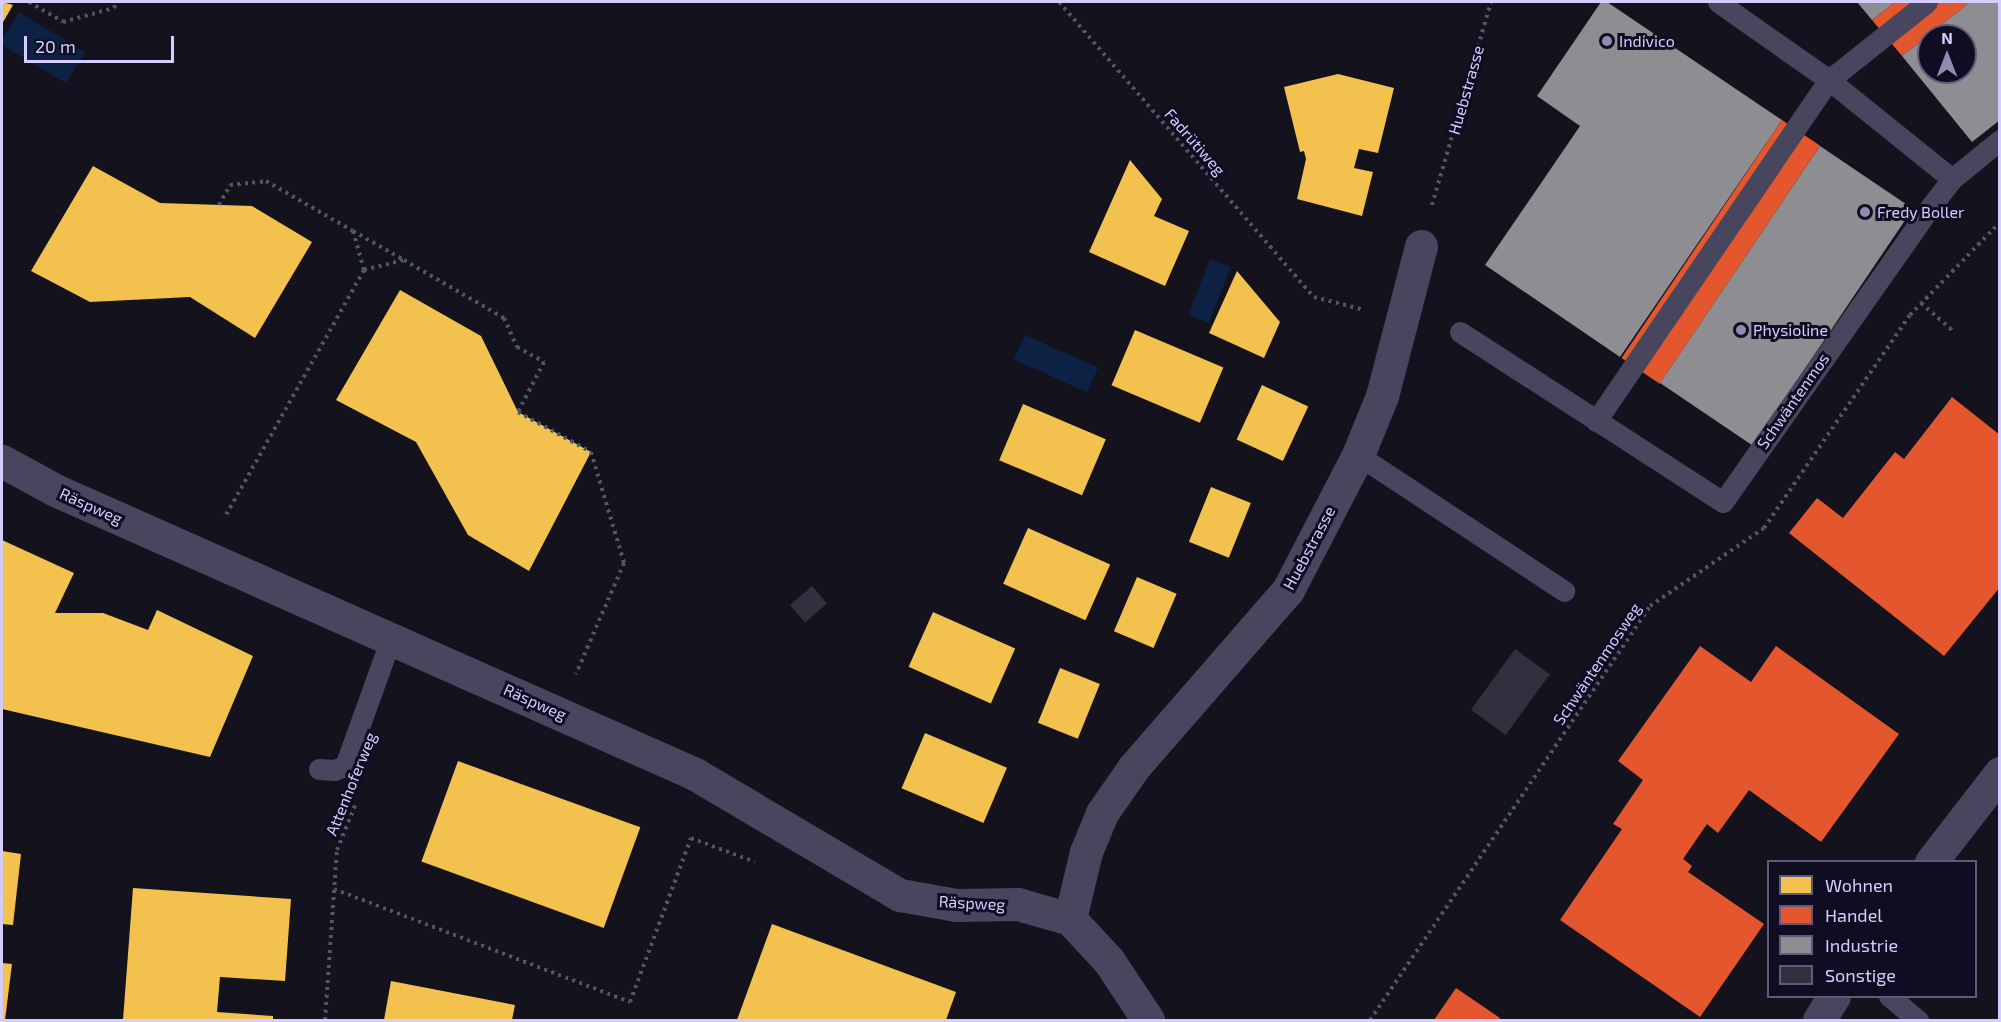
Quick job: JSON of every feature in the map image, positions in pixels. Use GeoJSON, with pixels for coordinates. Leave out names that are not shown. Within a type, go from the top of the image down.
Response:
{"type":"FeatureCollection","features":[{"type":"Feature","properties":{"kind":"street","name":"Huebstrasse"},"geometry":{"type":"LineString","coordinates":[[1070,919],[1086,852],[1102,813],[1134,767],[1288,590],[1358,455],[1382,396],[1421,246]]}},
{"type":"Feature","properties":{"kind":"street","name":"Räspweg"},"geometry":{"type":"LineString","coordinates":[[2,461],[55,490],[695,774],[900,895],[956,905],[1018,904],[1070,919]]}},
{"type":"Feature","properties":{"kind":"street"},"geometry":{"type":"LineString","coordinates":[[1932,860],[2000,773]]}},
{"type":"Feature","properties":{"kind":"street"},"geometry":{"type":"LineString","coordinates":[[1070,919],[1109,961],[1148,1020]]}},
{"type":"Feature","properties":{"kind":"street"},"geometry":{"type":"LineString","coordinates":[[1819,1020],[1833,998]]}},
{"type":"Feature","properties":{"kind":"lane"},"geometry":{"type":"LineString","coordinates":[[1718,2],[1829,80],[1952,179]]}},
{"type":"Feature","properties":{"kind":"lane"},"geometry":{"type":"LineString","coordinates":[[1596,421],[1829,80],[1928,2]]}},
{"type":"Feature","properties":{"kind":"lane","name":"Schwäntenmos"},"geometry":{"type":"LineString","coordinates":[[1460,332],[1723,502],[1952,179],[2000,140]]}},
{"type":"Feature","properties":{"kind":"lane"},"geometry":{"type":"LineString","coordinates":[[1358,455],[1563,591]]}},
{"type":"Feature","properties":{"kind":"lane"},"geometry":{"type":"LineString","coordinates":[[319,768],[334,770],[345,766],[391,638]]}},
{"type":"Feature","properties":{"kind":"lane"},"geometry":{"type":"LineString","coordinates":[[1891,998],[1918,1020]]}},
{"type":"Feature","properties":{"kind":"path"},"geometry":{"type":"LineString","coordinates":[[28,2],[63,22],[114,8],[117,2]]}},
{"type":"Feature","properties":{"kind":"path","name":"Fadrütiweg"},"geometry":{"type":"LineString","coordinates":[[1059,2],[1314,297]]}},
{"type":"Feature","properties":{"kind":"path","name":"Huebstrasse"},"geometry":{"type":"LineString","coordinates":[[1421,246],[1491,2]]}},
{"type":"Feature","properties":{"kind":"path"},"geometry":{"type":"LineString","coordinates":[[219,205],[230,185],[266,181],[504,318],[517,347],[544,362],[518,412],[591,453],[624,562],[559,713]]}},
{"type":"Feature","properties":{"kind":"path","name":"Schwäntenmosweg"},"geometry":{"type":"LineString","coordinates":[[1370,1020],[1650,606],[1764,528],[1838,417],[1921,303],[2000,222]]}},
{"type":"Feature","properties":{"kind":"path"},"geometry":{"type":"LineString","coordinates":[[203,555],[364,270],[353,231]]}},
{"type":"Feature","properties":{"kind":"path"},"geometry":{"type":"LineString","coordinates":[[364,270],[404,260]]}},
{"type":"Feature","properties":{"kind":"path"},"geometry":{"type":"LineString","coordinates":[[1921,303],[1953,331]]}},
{"type":"Feature","properties":{"kind":"path","name":"Attenhoferweg"},"geometry":{"type":"LineString","coordinates":[[325,1020],[337,850],[359,797]]}},
{"type":"Feature","properties":{"kind":"path"},"geometry":{"type":"LineString","coordinates":[[334,889],[630,1002],[691,838],[758,864],[762,854]]}},
{"type":"Feature","properties":{"kind":"water"},"geometry":{"type":"Polygon","coordinates":[[[19,12],[85,52],[66,83],[2,45],[2,40],[19,12]]]}},
{"type":"Feature","properties":{"kind":"water"},"geometry":{"type":"Polygon","coordinates":[[[1210,259],[1231,267],[1209,323],[1188,315],[1210,259]]]}},
{"type":"Feature","properties":{"kind":"water"},"geometry":{"type":"Polygon","coordinates":[[[1025,335],[1098,368],[1087,392],[1014,360],[1025,335]]]}},
{"type":"Feature","properties":{"kind":"building: Wohnen"},"geometry":{"type":"Polygon","coordinates":[[[2,2],[13,5],[2,24],[2,2]]]}},
{"type":"Feature","properties":{"kind":"building: Wohnen"},"geometry":{"type":"Polygon","coordinates":[[[1338,74],[1394,88],[1378,153],[1359,149],[1354,168],[1373,172],[1362,216],[1297,199],[1306,159],[1304,151],[1300,152],[1284,87],[1338,74]]]}},
{"type":"Feature","properties":{"kind":"building: Wohnen"},"geometry":{"type":"Polygon","coordinates":[[[1130,160],[1162,199],[1154,216],[1189,231],[1165,286],[1089,252],[1130,160]]]}},
{"type":"Feature","properties":{"kind":"building: Wohnen"},"geometry":{"type":"Polygon","coordinates":[[[93,166],[160,203],[252,206],[312,242],[255,338],[190,297],[90,302],[31,271],[93,166]]]}},
{"type":"Feature","properties":{"kind":"building: Wohnen"},"geometry":{"type":"Polygon","coordinates":[[[1237,271],[1280,322],[1264,358],[1209,333],[1237,271]]]}},
{"type":"Feature","properties":{"kind":"building: Wohnen"},"geometry":{"type":"Polygon","coordinates":[[[400,290],[481,336],[518,412],[591,452],[529,571],[468,535],[416,442],[336,400],[400,290]]]}},
{"type":"Feature","properties":{"kind":"building: Wohnen"},"geometry":{"type":"Polygon","coordinates":[[[1135,330],[1223,368],[1200,423],[1112,385],[1135,330]]]}},
{"type":"Feature","properties":{"kind":"building: Wohnen"},"geometry":{"type":"Polygon","coordinates":[[[1262,385],[1308,407],[1283,461],[1237,439],[1262,385]]]}},
{"type":"Feature","properties":{"kind":"building: Wohnen"},"geometry":{"type":"Polygon","coordinates":[[[1023,404],[1106,439],[1082,495],[999,460],[1023,404]]]}},
{"type":"Feature","properties":{"kind":"building: Wohnen"},"geometry":{"type":"Polygon","coordinates":[[[1211,487],[1251,503],[1229,558],[1189,542],[1211,487]]]}},
{"type":"Feature","properties":{"kind":"building: Wohnen"},"geometry":{"type":"Polygon","coordinates":[[[1028,528],[1110,565],[1085,620],[1003,584],[1028,528]]]}},
{"type":"Feature","properties":{"kind":"building: Wohnen"},"geometry":{"type":"Polygon","coordinates":[[[2,540],[74,573],[55,613],[103,613],[148,630],[157,610],[253,656],[210,757],[2,709],[2,540]]]}},
{"type":"Feature","properties":{"kind":"building: Wohnen"},"geometry":{"type":"Polygon","coordinates":[[[1137,577],[1177,594],[1154,648],[1114,631],[1137,577]]]}},
{"type":"Feature","properties":{"kind":"building: Wohnen"},"geometry":{"type":"Polygon","coordinates":[[[933,612],[1015,649],[991,703],[909,667],[933,612]]]}},
{"type":"Feature","properties":{"kind":"building: Wohnen"},"geometry":{"type":"Polygon","coordinates":[[[1060,668],[1100,684],[1078,739],[1038,723],[1060,668]]]}},
{"type":"Feature","properties":{"kind":"building: Wohnen"},"geometry":{"type":"Polygon","coordinates":[[[925,733],[1007,768],[983,823],[902,788],[925,733]]]}},
{"type":"Feature","properties":{"kind":"building: Wohnen"},"geometry":{"type":"Polygon","coordinates":[[[458,761],[640,827],[604,928],[421,862],[458,761]]]}},
{"type":"Feature","properties":{"kind":"building: Wohnen"},"geometry":{"type":"Polygon","coordinates":[[[2,851],[21,854],[13,925],[2,924],[2,851]]]}},
{"type":"Feature","properties":{"kind":"building: Wohnen"},"geometry":{"type":"Polygon","coordinates":[[[133,888],[291,899],[285,981],[220,977],[217,1012],[273,1016],[273,1020],[123,1020],[133,888]]]}},
{"type":"Feature","properties":{"kind":"building: Wohnen"},"geometry":{"type":"Polygon","coordinates":[[[772,924],[956,992],[946,1020],[737,1020],[772,924]]]}},
{"type":"Feature","properties":{"kind":"building: Wohnen"},"geometry":{"type":"Polygon","coordinates":[[[2,963],[12,964],[5,1020],[2,1020],[2,963]]]}},
{"type":"Feature","properties":{"kind":"building: Wohnen"},"geometry":{"type":"Polygon","coordinates":[[[391,981],[515,1005],[512,1020],[384,1020],[391,981]]]}},
{"type":"Feature","properties":{"kind":"building: Handel"},"geometry":{"type":"Polygon","coordinates":[[[1895,2],[1970,2],[1942,24],[1917,24],[1917,44],[1902,56],[1872,20],[1895,2]]]}},
{"type":"Feature","properties":{"kind":"building: Handel"},"geometry":{"type":"Polygon","coordinates":[[[1782,120],[1820,146],[1660,384],[1622,358],[1782,120]]]}},
{"type":"Feature","properties":{"kind":"building: Handel"},"geometry":{"type":"Polygon","coordinates":[[[1952,397],[2000,435],[2000,587],[1944,656],[1789,533],[1817,498],[1843,518],[1895,452],[1904,459],[1952,397]]]}},
{"type":"Feature","properties":{"kind":"building: Handel"},"geometry":{"type":"Polygon","coordinates":[[[1700,646],[1751,682],[1776,646],[1899,734],[1821,842],[1749,790],[1718,833],[1707,824],[1683,859],[1692,866],[1688,872],[1764,924],[1700,1017],[1560,920],[1622,829],[1613,824],[1643,780],[1618,761],[1700,646]]]}},
{"type":"Feature","properties":{"kind":"building: Handel"},"geometry":{"type":"Polygon","coordinates":[[[1456,988],[1500,1018],[1498,1020],[1434,1020],[1456,988]]]}},
{"type":"Feature","properties":{"kind":"building: Industrie"},"geometry":{"type":"Polygon","coordinates":[[[1601,2],[1607,2],[1782,120],[1620,357],[1485,265],[1580,126],[1537,96],[1601,2]]]}},
{"type":"Feature","properties":{"kind":"building: Industrie"},"geometry":{"type":"Polygon","coordinates":[[[1857,2],[1895,2],[1872,20],[1857,2]]]}},
{"type":"Feature","properties":{"kind":"building: Industrie"},"geometry":{"type":"Polygon","coordinates":[[[1970,2],[2000,2],[2000,120],[1972,142],[1925,84],[1977,84],[1977,24],[1942,24],[1970,2]]]}},
{"type":"Feature","properties":{"kind":"building: Industrie"},"geometry":{"type":"Polygon","coordinates":[[[1917,44],[1917,74],[1902,56],[1917,44]]]}},
{"type":"Feature","properties":{"kind":"building: Industrie"},"geometry":{"type":"Polygon","coordinates":[[[1820,146],[1913,209],[1753,446],[1660,383],[1820,146]]]}},
{"type":"Feature","properties":{"kind":"building: Sonstige"},"geometry":{"type":"Polygon","coordinates":[[[812,586],[827,603],[805,622],[790,605],[812,586]]]}},
{"type":"Feature","properties":{"kind":"building: Sonstige"},"geometry":{"type":"Polygon","coordinates":[[[1515,649],[1550,674],[1506,735],[1471,710],[1515,649]]]}},
{"type":"Feature","properties":{"kind":"place","name":"Indivico"},"geometry":{"type":"Point","coordinates":[1607,41]}},
{"type":"Feature","properties":{"kind":"place","name":"Fredy Boller"},"geometry":{"type":"Point","coordinates":[1865,212]}},
{"type":"Feature","properties":{"kind":"place","name":"Physioline"},"geometry":{"type":"Point","coordinates":[1741,330]}}]}
